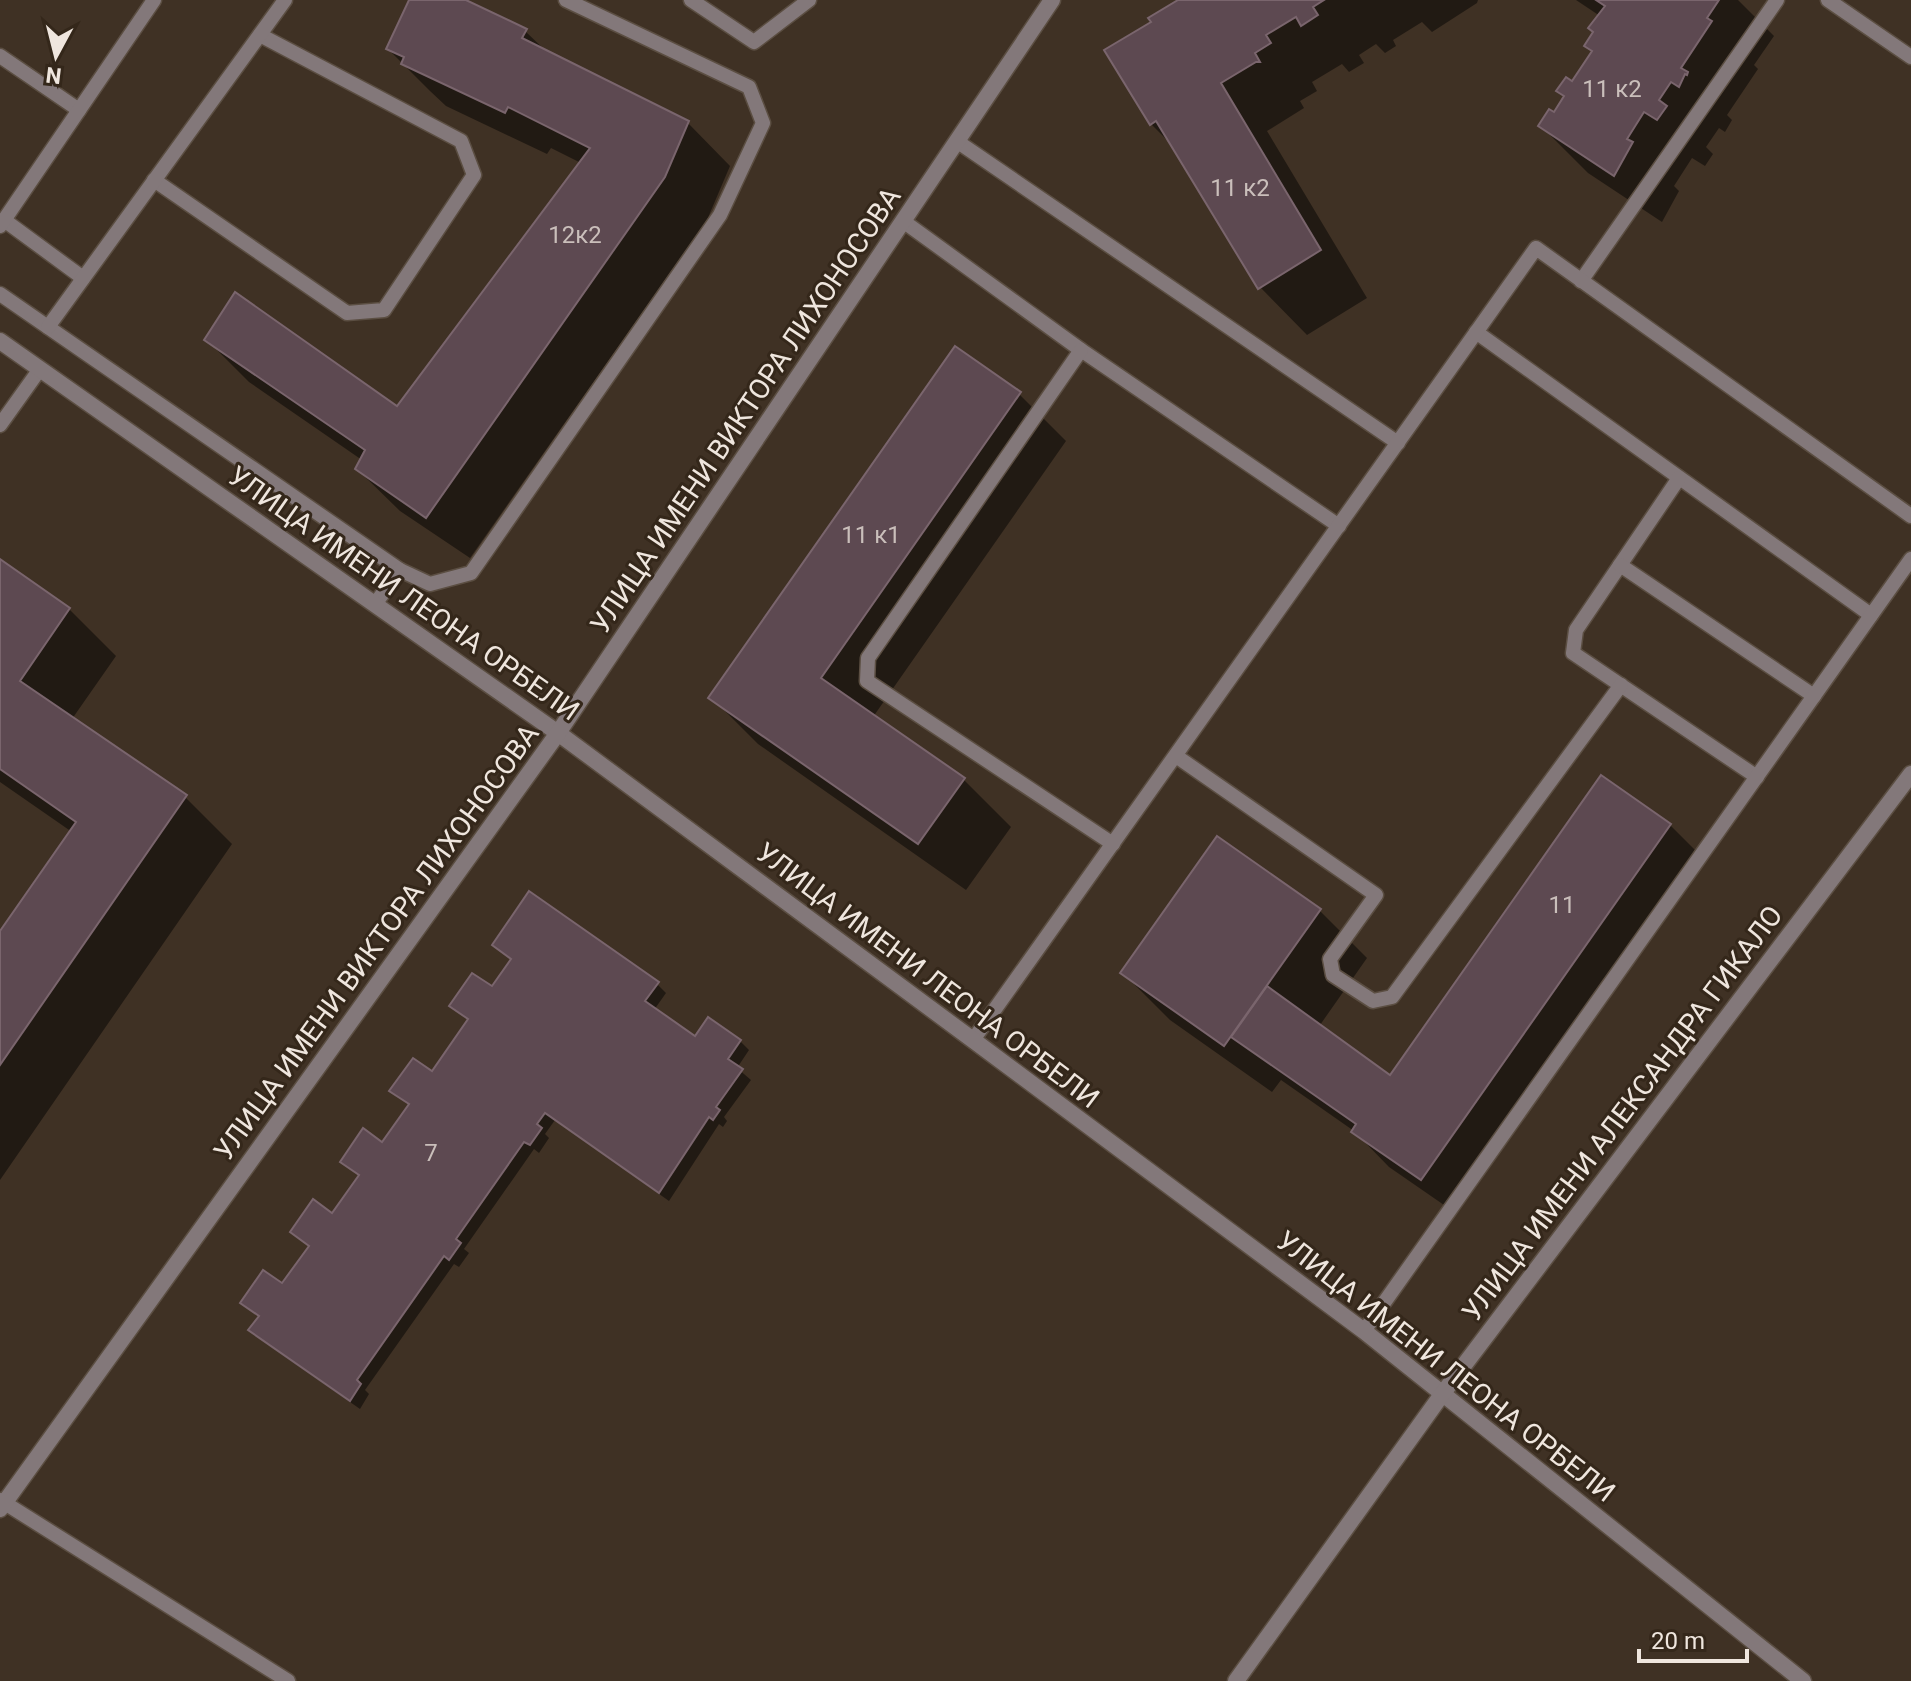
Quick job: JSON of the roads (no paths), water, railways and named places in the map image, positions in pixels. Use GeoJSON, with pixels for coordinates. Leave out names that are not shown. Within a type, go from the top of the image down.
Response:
{"type":"FeatureCollection","features":[{"type":"Feature","properties":{"kind":"street","name":"УЛИЦА ИМЕНИ ВИКТОРА ЛИХОНОСОВА"},"geometry":{"type":"LineString","coordinates":[[1,1504],[558,733],[1052,0]]}},
{"type":"Feature","properties":{"kind":"street","name":"УЛИЦА ИМЕНИ ЛЕОНА ОРБЕЛИ"},"geometry":{"type":"LineString","coordinates":[[0,341],[558,733],[973,1040],[1364,1331],[1803,1681]]}},
{"type":"Feature","properties":{"kind":"street","name":"УЛИЦА ИМЕНИ АЛЕКСАНДРА ГИКАЛО"},"geometry":{"type":"LineString","coordinates":[[1236,1681],[1443,1393],[1911,774]]}},
{"type":"Feature","properties":{"kind":"lane"},"geometry":{"type":"LineString","coordinates":[[83,278],[2,223],[154,0]]}},
{"type":"Feature","properties":{"kind":"lane"},"geometry":{"type":"LineString","coordinates":[[48,327],[285,0]]}},
{"type":"Feature","properties":{"kind":"lane"},"geometry":{"type":"LineString","coordinates":[[0,294],[400,570],[430,584],[471,573],[720,215],[763,123],[749,87],[566,0]]}},
{"type":"Feature","properties":{"kind":"lane"},"geometry":{"type":"LineString","coordinates":[[691,0],[754,42],[809,0]]}},
{"type":"Feature","properties":{"kind":"lane"},"geometry":{"type":"LineString","coordinates":[[1581,281],[1777,0]]}},
{"type":"Feature","properties":{"kind":"lane"},"geometry":{"type":"LineString","coordinates":[[1828,0],[1911,57]]}},
{"type":"Feature","properties":{"kind":"lane"},"geometry":{"type":"LineString","coordinates":[[154,180],[347,313],[384,310],[474,175],[461,141],[260,35]]}},
{"type":"Feature","properties":{"kind":"lane"},"geometry":{"type":"LineString","coordinates":[[0,56],[79,110]]}},
{"type":"Feature","properties":{"kind":"lane"},"geometry":{"type":"LineString","coordinates":[[958,142],[1398,443]]}},
{"type":"Feature","properties":{"kind":"lane"},"geometry":{"type":"LineString","coordinates":[[903,221],[1081,350],[1339,526]]}},
{"type":"Feature","properties":{"kind":"lane"},"geometry":{"type":"LineString","coordinates":[[973,1040],[1536,248],[1911,516]]}},
{"type":"Feature","properties":{"kind":"lane"},"geometry":{"type":"LineString","coordinates":[[1476,332],[1871,615]]}},
{"type":"Feature","properties":{"kind":"lane"},"geometry":{"type":"LineString","coordinates":[[1081,350],[868,658],[867,681],[1113,844]]}},
{"type":"Feature","properties":{"kind":"lane"},"geometry":{"type":"LineString","coordinates":[[0,425],[40,369]]}},
{"type":"Feature","properties":{"kind":"lane"},"geometry":{"type":"LineString","coordinates":[[1679,478],[1576,630],[1573,653],[1757,777]]}},
{"type":"Feature","properties":{"kind":"lane"},"geometry":{"type":"LineString","coordinates":[[1364,1331],[1911,559]]}},
{"type":"Feature","properties":{"kind":"lane"},"geometry":{"type":"LineString","coordinates":[[1620,565],[1814,696]]}},
{"type":"Feature","properties":{"kind":"lane"},"geometry":{"type":"LineString","coordinates":[[375,604],[400,570]]}},
{"type":"Feature","properties":{"kind":"lane"},"geometry":{"type":"LineString","coordinates":[[1176,756],[1376,895],[1330,959],[1333,975],[1373,1001],[1392,997],[1621,685]]}},
{"type":"Feature","properties":{"kind":"lane"},"geometry":{"type":"LineString","coordinates":[[1,1504],[288,1681]]}}]}
